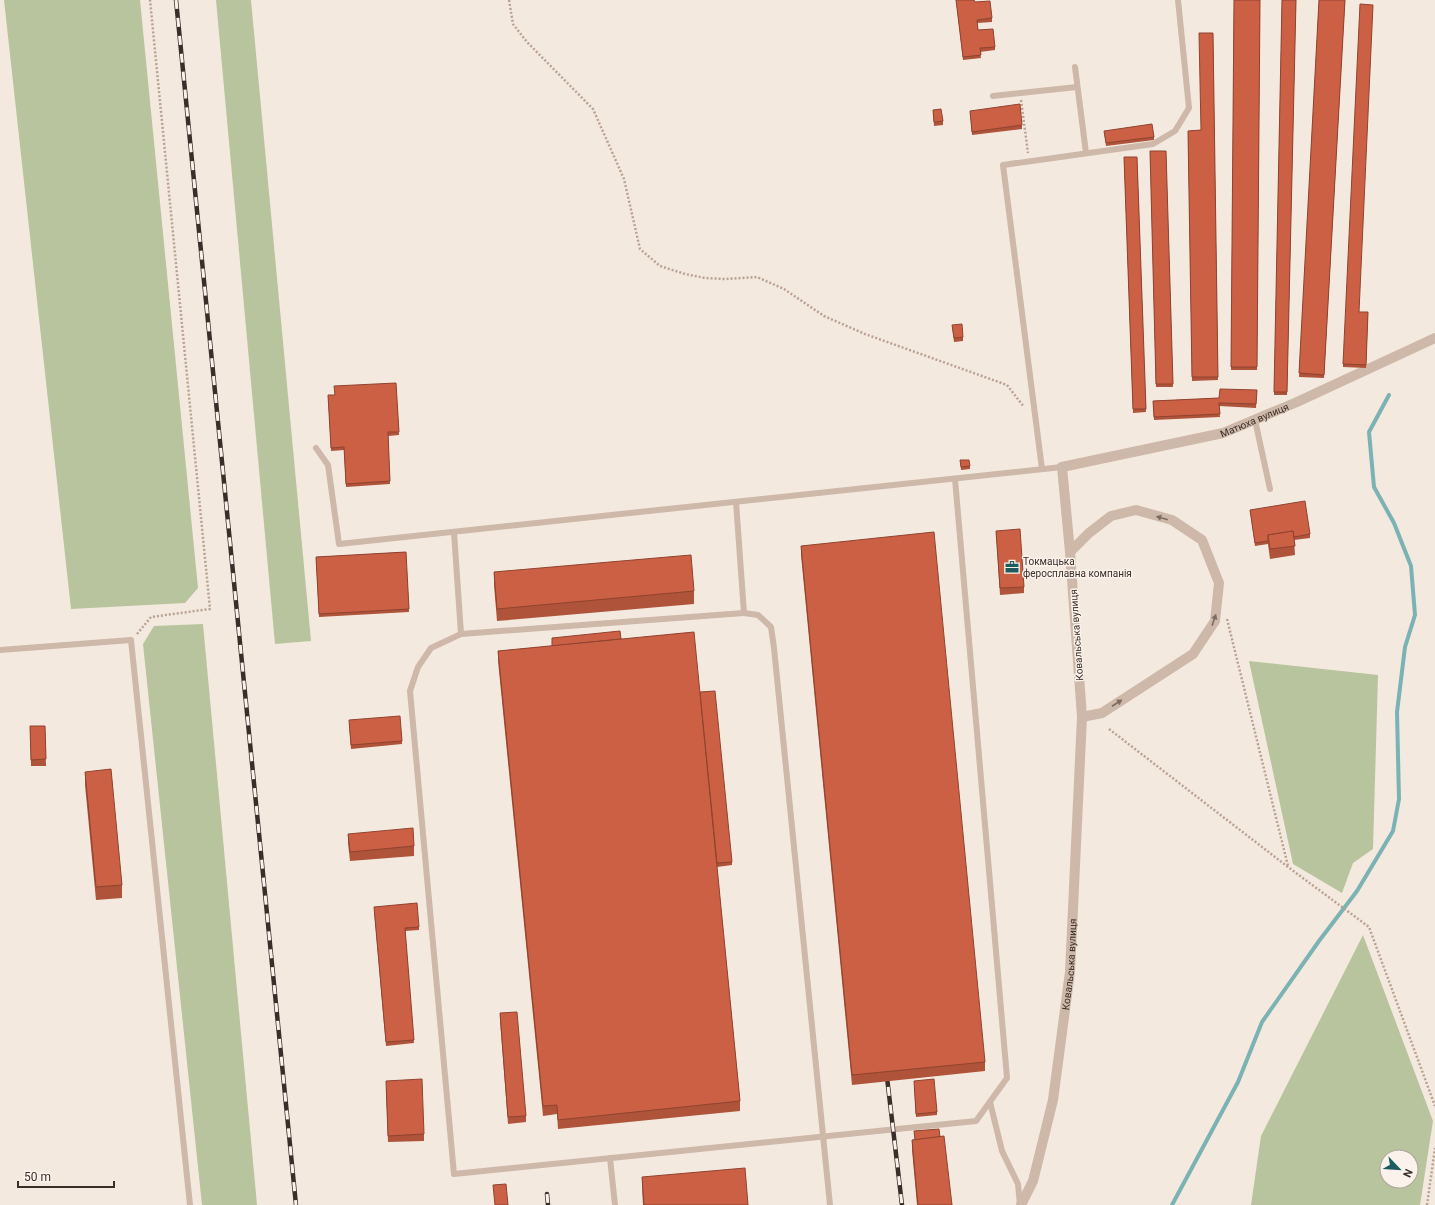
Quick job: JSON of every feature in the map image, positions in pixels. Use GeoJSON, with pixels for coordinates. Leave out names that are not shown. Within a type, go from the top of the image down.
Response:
{"type":"FeatureCollection","features":[{"type":"Feature","properties":{"kind":"street","name":"Матюха вулиця"},"geometry":{"type":"LineString","coordinates":[[1062,467],[1223,433],[1297,402],[1435,338]]}},
{"type":"Feature","properties":{"kind":"street","name":"Ковальська вулиця"},"geometry":{"type":"LineString","coordinates":[[1020,1205],[1033,1181],[1053,1100],[1070,972],[1082,717],[1062,467]]}},
{"type":"Feature","properties":{"kind":"street"},"geometry":{"type":"LineString","coordinates":[[1070,552],[1089,533],[1111,516],[1136,510],[1172,520],[1202,540],[1218,583],[1215,621],[1193,654],[1102,713],[1082,717]]}},
{"type":"Feature","properties":{"kind":"lane"},"geometry":{"type":"LineString","coordinates":[[1042,469],[1003,166],[1153,144],[1175,131],[1189,108],[1178,0]]}},
{"type":"Feature","properties":{"kind":"lane"},"geometry":{"type":"LineString","coordinates":[[1075,67],[1086,153]]}},
{"type":"Feature","properties":{"kind":"lane"},"geometry":{"type":"LineString","coordinates":[[994,96],[1077,87]]}},
{"type":"Feature","properties":{"kind":"lane"},"geometry":{"type":"LineString","coordinates":[[1255,420],[1270,489]]}},
{"type":"Feature","properties":{"kind":"lane"},"geometry":{"type":"LineString","coordinates":[[316,448],[328,465],[339,544],[1062,467]]}},
{"type":"Feature","properties":{"kind":"lane"},"geometry":{"type":"LineString","coordinates":[[830,1205],[823,1136],[774,648],[771,627],[758,615],[744,613],[461,634],[432,648],[418,667],[410,691],[454,1174],[823,1136],[976,1121],[1007,1078],[955,479]]}},
{"type":"Feature","properties":{"kind":"lane"},"geometry":{"type":"LineString","coordinates":[[736,502],[744,613]]}},
{"type":"Feature","properties":{"kind":"lane"},"geometry":{"type":"LineString","coordinates":[[454,532],[461,634]]}},
{"type":"Feature","properties":{"kind":"lane"},"geometry":{"type":"LineString","coordinates":[[0,650],[131,640],[190,1205]]}},
{"type":"Feature","properties":{"kind":"lane"},"geometry":{"type":"LineString","coordinates":[[990,1102],[1002,1151],[1018,1184],[1020,1205]]}},
{"type":"Feature","properties":{"kind":"lane"},"geometry":{"type":"LineString","coordinates":[[610,1158],[615,1205]]}},
{"type":"Feature","properties":{"kind":"path"},"geometry":{"type":"LineString","coordinates":[[131,640],[151,617],[210,609],[150,0]]}},
{"type":"Feature","properties":{"kind":"path"},"geometry":{"type":"LineString","coordinates":[[509,0],[513,24],[527,42],[593,109],[624,179],[640,249],[660,266],[685,274],[705,278],[725,279],[757,277],[784,289],[824,316],[865,334],[1007,386],[1036,422]]}},
{"type":"Feature","properties":{"kind":"path"},"geometry":{"type":"LineString","coordinates":[[1020,93],[1029,161]]}},
{"type":"Feature","properties":{"kind":"path"},"geometry":{"type":"LineString","coordinates":[[1226,614],[1288,867]]}},
{"type":"Feature","properties":{"kind":"path"},"geometry":{"type":"LineString","coordinates":[[1109,730],[1369,927],[1435,1106]]}},
{"type":"Feature","properties":{"kind":"path"},"geometry":{"type":"LineString","coordinates":[[1427,1205],[1435,1148]]}},
{"type":"Feature","properties":{"kind":"green space"},"geometry":{"type":"Polygon","coordinates":[[[4,0],[140,0],[198,588],[185,603],[71,609],[4,0]]]}},
{"type":"Feature","properties":{"kind":"green space"},"geometry":{"type":"Polygon","coordinates":[[[216,0],[251,0],[311,641],[275,644],[216,0]]]}},
{"type":"Feature","properties":{"kind":"green space"},"geometry":{"type":"Polygon","coordinates":[[[203,624],[257,1205],[202,1205],[143,644],[154,626],[203,624]]]}},
{"type":"Feature","properties":{"kind":"green space"},"geometry":{"type":"Polygon","coordinates":[[[1249,661],[1378,675],[1373,849],[1353,863],[1342,893],[1293,864],[1249,661]]]}},
{"type":"Feature","properties":{"kind":"green space"},"geometry":{"type":"Polygon","coordinates":[[[1363,935],[1433,1121],[1420,1205],[1251,1205],[1261,1136],[1363,935]]]}},
{"type":"Feature","properties":{"kind":"building"},"geometry":{"type":"Polygon","coordinates":[[[956,0],[974,0],[975,2],[990,1],[992,18],[977,20],[978,30],[993,29],[995,47],[980,48],[981,55],[963,57],[956,0]]]}},
{"type":"Feature","properties":{"kind":"building"},"geometry":{"type":"Polygon","coordinates":[[[1234,0],[1260,0],[1257,367],[1231,367],[1234,0]]]}},
{"type":"Feature","properties":{"kind":"building"},"geometry":{"type":"Polygon","coordinates":[[[1282,0],[1296,0],[1287,392],[1274,392],[1282,0]]]}},
{"type":"Feature","properties":{"kind":"building"},"geometry":{"type":"Polygon","coordinates":[[[1319,0],[1345,0],[1324,375],[1299,373],[1319,0]]]}},
{"type":"Feature","properties":{"kind":"building"},"geometry":{"type":"Polygon","coordinates":[[[1360,4],[1373,5],[1359,312],[1368,312],[1366,365],[1343,364],[1360,4]]]}},
{"type":"Feature","properties":{"kind":"building"},"geometry":{"type":"Polygon","coordinates":[[[1199,33],[1213,33],[1218,377],[1192,377],[1188,131],[1201,130],[1199,33]]]}},
{"type":"Feature","properties":{"kind":"building"},"geometry":{"type":"Polygon","coordinates":[[[1020,104],[1022,125],[972,132],[970,111],[1020,104]]]}},
{"type":"Feature","properties":{"kind":"building"},"geometry":{"type":"Polygon","coordinates":[[[941,109],[943,121],[934,122],[933,110],[941,109]]]}},
{"type":"Feature","properties":{"kind":"building"},"geometry":{"type":"Polygon","coordinates":[[[1152,124],[1154,137],[1106,143],[1104,131],[1152,124]]]}},
{"type":"Feature","properties":{"kind":"building"},"geometry":{"type":"Polygon","coordinates":[[[1150,151],[1166,151],[1173,384],[1156,384],[1150,151]]]}},
{"type":"Feature","properties":{"kind":"building"},"geometry":{"type":"Polygon","coordinates":[[[1124,157],[1137,157],[1146,409],[1133,409],[1124,157]]]}},
{"type":"Feature","properties":{"kind":"building"},"geometry":{"type":"Polygon","coordinates":[[[962,324],[963,337],[954,338],[952,325],[962,324]]]}},
{"type":"Feature","properties":{"kind":"building"},"geometry":{"type":"Polygon","coordinates":[[[396,383],[399,432],[388,432],[390,481],[346,484],[344,447],[331,448],[328,395],[335,395],[334,386],[396,383]]]}},
{"type":"Feature","properties":{"kind":"building"},"geometry":{"type":"Polygon","coordinates":[[[1220,389],[1257,390],[1256,404],[1219,403],[1220,414],[1154,417],[1153,401],[1219,398],[1220,389]]]}},
{"type":"Feature","properties":{"kind":"building"},"geometry":{"type":"Polygon","coordinates":[[[960,460],[969,460],[970,466],[961,467],[960,460]]]}},
{"type":"Feature","properties":{"kind":"building"},"geometry":{"type":"Polygon","coordinates":[[[1305,501],[1310,534],[1294,537],[1293,531],[1268,535],[1268,541],[1255,543],[1250,510],[1305,501]]]}},
{"type":"Feature","properties":{"kind":"building"},"geometry":{"type":"Polygon","coordinates":[[[1020,529],[1024,587],[1000,588],[996,531],[1020,529]]]}},
{"type":"Feature","properties":{"kind":"building"},"geometry":{"type":"Polygon","coordinates":[[[1293,531],[1295,546],[1270,549],[1268,535],[1293,531]]]}},
{"type":"Feature","properties":{"kind":"building"},"geometry":{"type":"Polygon","coordinates":[[[934,532],[985,1062],[852,1075],[801,546],[934,532]]]}},
{"type":"Feature","properties":{"kind":"building"},"geometry":{"type":"Polygon","coordinates":[[[406,552],[409,609],[319,614],[316,557],[406,552]]]}},
{"type":"Feature","properties":{"kind":"building"},"geometry":{"type":"Polygon","coordinates":[[[691,555],[694,591],[497,609],[494,572],[691,555]]]}},
{"type":"Feature","properties":{"kind":"building"},"geometry":{"type":"Polygon","coordinates":[[[620,631],[621,639],[552,646],[552,638],[620,631]]]}},
{"type":"Feature","properties":{"kind":"building"},"geometry":{"type":"Polygon","coordinates":[[[694,632],[740,1101],[558,1120],[557,1105],[543,1106],[498,651],[694,632]]]}},
{"type":"Feature","properties":{"kind":"building"},"geometry":{"type":"Polygon","coordinates":[[[715,691],[732,862],[717,863],[700,692],[715,691]]]}},
{"type":"Feature","properties":{"kind":"building"},"geometry":{"type":"Polygon","coordinates":[[[400,716],[402,741],[351,745],[349,720],[400,716]]]}},
{"type":"Feature","properties":{"kind":"building"},"geometry":{"type":"Polygon","coordinates":[[[30,726],[45,726],[46,759],[31,760],[30,726]]]}},
{"type":"Feature","properties":{"kind":"building"},"geometry":{"type":"Polygon","coordinates":[[[111,769],[122,885],[96,887],[85,772],[111,769]]]}},
{"type":"Feature","properties":{"kind":"building"},"geometry":{"type":"Polygon","coordinates":[[[413,828],[414,846],[350,852],[348,834],[413,828]]]}},
{"type":"Feature","properties":{"kind":"building"},"geometry":{"type":"Polygon","coordinates":[[[417,903],[419,927],[405,928],[414,1040],[386,1042],[374,907],[417,903]]]}},
{"type":"Feature","properties":{"kind":"building"},"geometry":{"type":"Polygon","coordinates":[[[517,1012],[526,1116],[508,1117],[500,1013],[517,1012]]]}},
{"type":"Feature","properties":{"kind":"building"},"geometry":{"type":"Polygon","coordinates":[[[422,1079],[424,1134],[388,1136],[386,1081],[422,1079]]]}},
{"type":"Feature","properties":{"kind":"building"},"geometry":{"type":"Polygon","coordinates":[[[934,1079],[937,1112],[916,1114],[914,1081],[934,1079]]]}},
{"type":"Feature","properties":{"kind":"building"},"geometry":{"type":"Polygon","coordinates":[[[939,1129],[940,1137],[915,1140],[914,1131],[939,1129]]]}},
{"type":"Feature","properties":{"kind":"building"},"geometry":{"type":"Polygon","coordinates":[[[944,1136],[952,1205],[918,1205],[912,1140],[944,1136]]]}},
{"type":"Feature","properties":{"kind":"building"},"geometry":{"type":"Polygon","coordinates":[[[745,1168],[748,1205],[644,1205],[642,1177],[745,1168]]]}},
{"type":"Feature","properties":{"kind":"building"},"geometry":{"type":"Polygon","coordinates":[[[506,1184],[508,1205],[495,1205],[493,1185],[506,1184]]]}},
{"type":"Feature","properties":{"kind":"waterway"},"geometry":{"type":"LineString","coordinates":[[1172,1205],[1238,1082],[1262,1022],[1319,941],[1357,891],[1393,831],[1399,799],[1397,712],[1405,647],[1415,615],[1411,566],[1394,523],[1374,487],[1369,432],[1389,395]]}},
{"type":"Feature","properties":{"kind":"railway"},"geometry":{"type":"LineString","coordinates":[[176,0],[296,1205]]}},
{"type":"Feature","properties":{"kind":"railway"},"geometry":{"type":"LineString","coordinates":[[886,1069],[902,1205]]}},
{"type":"Feature","properties":{"kind":"railway"},"geometry":{"type":"LineString","coordinates":[[547,1194],[548,1205]]}},
{"type":"Feature","properties":{"kind":"place","name":"Токмацька феросплавна компанія"},"geometry":{"type":"Point","coordinates":[1012,567]}}]}
